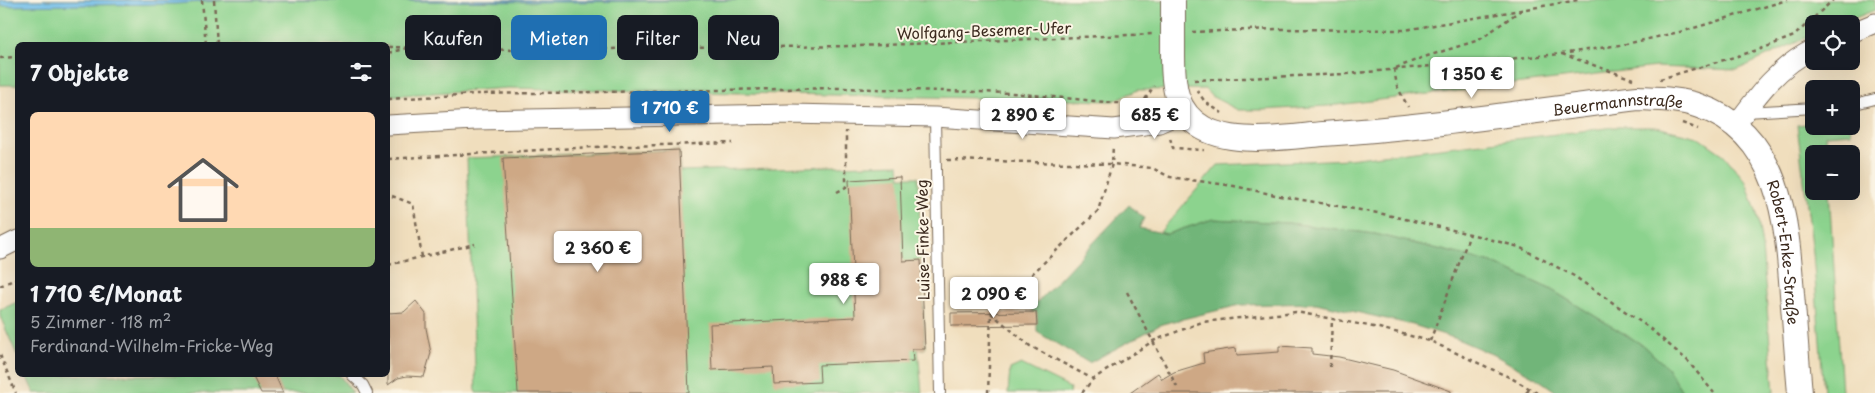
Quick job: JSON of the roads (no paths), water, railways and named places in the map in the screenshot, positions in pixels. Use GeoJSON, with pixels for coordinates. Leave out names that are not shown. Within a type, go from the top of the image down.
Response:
{"type":"FeatureCollection","features":[{"type":"Feature","properties":{"kind":"street"},"geometry":{"type":"LineString","coordinates":[[390,125],[475,120],[732,114],[846,114],[935,117],[1114,129],[1159,123],[1184,112],[1178,102],[1173,82],[1172,0]]}},
{"type":"Feature","properties":{"kind":"street"},"geometry":{"type":"LineString","coordinates":[[1860,29],[1875,23]]}},
{"type":"Feature","properties":{"kind":"street"},"geometry":{"type":"LineString","coordinates":[[1740,119],[1773,78],[1790,64],[1805,55]]}},
{"type":"Feature","properties":{"kind":"street","name":"Beuermannstraße"},"geometry":{"type":"LineString","coordinates":[[1184,112],[1204,129],[1236,138],[1384,130],[1638,98],[1674,100],[1699,106],[1721,117],[1740,119]]}},
{"type":"Feature","properties":{"kind":"street","name":"Robert-Enke-Straße"},"geometry":{"type":"LineString","coordinates":[[1740,119],[1750,139],[1762,155],[1772,175],[1780,198],[1790,255],[1800,393]]}},
{"type":"Feature","properties":{"kind":"street"},"geometry":{"type":"LineString","coordinates":[[0,249],[15,242]]}},
{"type":"Feature","properties":{"kind":"lane"},"geometry":{"type":"LineString","coordinates":[[1860,103],[1875,99]]}},
{"type":"Feature","properties":{"kind":"lane"},"geometry":{"type":"LineString","coordinates":[[1740,119],[1805,109]]}},
{"type":"Feature","properties":{"kind":"lane","name":"Luise-Finke-Weg"},"geometry":{"type":"LineString","coordinates":[[935,117],[940,393]]}},
{"type":"Feature","properties":{"kind":"lane"},"geometry":{"type":"LineString","coordinates":[[354,377],[365,389]]}},
{"type":"Feature","properties":{"kind":"water"},"geometry":{"type":"Polygon","coordinates":[[[0,0],[229,0],[175,4],[0,6],[0,0]]]}},
{"type":"Feature","properties":{"kind":"water"},"geometry":{"type":"Polygon","coordinates":[[[229,0],[737,0],[560,2],[229,0]]]}}]}
